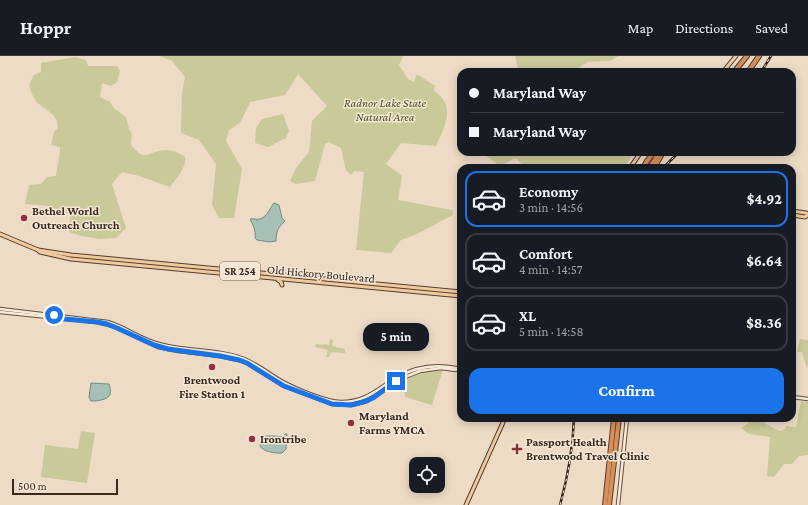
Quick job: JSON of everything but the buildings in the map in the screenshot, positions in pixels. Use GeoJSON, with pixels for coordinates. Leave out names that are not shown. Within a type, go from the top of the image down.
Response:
{"type":"FeatureCollection","features":[{"type":"Feature","properties":{"kind":"highway"},"geometry":{"type":"LineString","coordinates":[[737,68],[746,56]]}},
{"type":"Feature","properties":{"kind":"highway"},"geometry":{"type":"LineString","coordinates":[[751,68],[759,56]]}},
{"type":"Feature","properties":{"kind":"highway"},"geometry":{"type":"LineString","coordinates":[[605,505],[614,422]]}},
{"type":"Feature","properties":{"kind":"highway"},"geometry":{"type":"LineString","coordinates":[[609,505],[619,422]]}},
{"type":"Feature","properties":{"kind":"main road"},"geometry":{"type":"LineString","coordinates":[[726,68],[736,56]]}},
{"type":"Feature","properties":{"kind":"main road"},"geometry":{"type":"LineString","coordinates":[[796,212],[808,214]]}},
{"type":"Feature","properties":{"kind":"main road"},"geometry":{"type":"LineString","coordinates":[[796,216],[805,217],[808,214]]}},
{"type":"Feature","properties":{"kind":"main road","name":"Old Hickory Boulevard"},"geometry":{"type":"LineString","coordinates":[[0,234],[40,252],[60,257],[457,292]]}},
{"type":"Feature","properties":{"kind":"main road","name":"Old Hickory Boulevard"},"geometry":{"type":"LineString","coordinates":[[240,273],[277,279],[457,296]]}},
{"type":"Feature","properties":{"kind":"main road"},"geometry":{"type":"LineString","coordinates":[[277,279],[282,285]]}},
{"type":"Feature","properties":{"kind":"main road"},"geometry":{"type":"LineString","coordinates":[[0,310],[108,322],[118,325],[162,347],[178,351],[239,360],[310,395],[332,403],[348,405],[362,401],[374,395],[395,379],[419,368],[446,366],[457,369]]}},
{"type":"Feature","properties":{"kind":"main road"},"geometry":{"type":"LineString","coordinates":[[162,347],[230,355],[245,360],[270,376]]}},
{"type":"Feature","properties":{"kind":"main road"},"geometry":{"type":"LineString","coordinates":[[213,356],[216,353]]}},
{"type":"Feature","properties":{"kind":"main road"},"geometry":{"type":"LineString","coordinates":[[796,398],[808,399]]}},
{"type":"Feature","properties":{"kind":"main road"},"geometry":{"type":"LineString","coordinates":[[466,505],[503,422]]}},
{"type":"Feature","properties":{"kind":"main road"},"geometry":{"type":"LineString","coordinates":[[618,505],[627,422]]}},
{"type":"Feature","properties":{"kind":"green space","name":"Radnor Lake State Natural Area"},"geometry":{"type":"Polygon","coordinates":[[[160,56],[403,56],[399,65],[408,79],[414,82],[417,74],[435,86],[434,91],[440,96],[445,104],[447,116],[444,128],[436,146],[401,143],[386,164],[402,176],[398,200],[452,210],[453,215],[415,235],[401,240],[391,253],[356,250],[364,172],[354,171],[351,175],[346,170],[341,148],[329,142],[325,144],[315,181],[296,184],[290,181],[296,168],[309,152],[312,121],[327,106],[298,74],[285,95],[250,102],[240,123],[229,130],[226,141],[242,169],[234,218],[219,218],[212,205],[216,164],[199,140],[181,133],[182,93],[185,77],[172,61],[160,56]]]}},
{"type":"Feature","properties":{"kind":"green space"},"geometry":{"type":"Polygon","coordinates":[[[515,56],[619,56],[610,61],[588,62],[578,68],[518,68],[515,56]]]}},
{"type":"Feature","properties":{"kind":"green space"},"geometry":{"type":"Polygon","coordinates":[[[75,57],[86,60],[88,66],[117,66],[120,71],[117,82],[111,86],[102,83],[100,97],[110,102],[114,108],[126,117],[132,134],[131,145],[137,151],[141,154],[148,155],[163,150],[171,150],[185,157],[183,169],[170,187],[139,176],[122,172],[112,184],[126,228],[116,238],[100,239],[81,236],[69,232],[70,214],[48,206],[25,204],[29,185],[41,184],[47,177],[56,176],[60,151],[60,147],[51,145],[54,132],[58,128],[56,119],[37,102],[29,85],[34,75],[41,72],[41,63],[75,57]]]}},
{"type":"Feature","properties":{"kind":"green space"},"geometry":{"type":"Polygon","coordinates":[[[283,114],[289,131],[286,138],[268,147],[255,143],[256,128],[262,119],[283,114]]]}},
{"type":"Feature","properties":{"kind":"green space"},"geometry":{"type":"Polygon","coordinates":[[[486,156],[632,156],[626,164],[520,164],[516,158],[504,164],[497,164],[486,156]]]}},
{"type":"Feature","properties":{"kind":"green space"},"geometry":{"type":"Polygon","coordinates":[[[330,339],[333,340],[332,346],[345,349],[345,353],[331,352],[329,357],[326,357],[328,350],[315,347],[316,344],[329,345],[330,339]]]}},
{"type":"Feature","properties":{"kind":"green space"},"geometry":{"type":"Polygon","coordinates":[[[800,339],[808,340],[807,369],[802,352],[797,352],[800,339]]]}},
{"type":"Feature","properties":{"kind":"green space"},"geometry":{"type":"Polygon","coordinates":[[[443,369],[432,405],[405,397],[403,378],[415,373],[443,369]]]}},
{"type":"Feature","properties":{"kind":"green space"},"geometry":{"type":"Polygon","coordinates":[[[801,401],[808,402],[808,455],[799,456],[792,464],[784,464],[774,477],[767,476],[770,437],[749,434],[741,428],[749,422],[762,422],[781,431],[785,429],[786,426],[796,427],[801,401]]]}},
{"type":"Feature","properties":{"kind":"green space"},"geometry":{"type":"Polygon","coordinates":[[[81,431],[95,433],[87,483],[41,477],[45,445],[78,449],[81,431]]]}},
{"type":"Feature","properties":{"kind":"shaded area"},"geometry":{"type":"Polygon","coordinates":[[[274,203],[279,205],[282,218],[285,221],[278,230],[276,241],[270,242],[257,240],[255,238],[255,230],[250,219],[262,218],[274,203]]]}},
{"type":"Feature","properties":{"kind":"shaded area"},"geometry":{"type":"Polygon","coordinates":[[[91,383],[109,384],[110,395],[101,400],[91,401],[89,397],[91,383]]]}},
{"type":"Feature","properties":{"kind":"shaded area"},"geometry":{"type":"Polygon","coordinates":[[[285,434],[287,434],[286,449],[282,453],[270,452],[261,448],[261,439],[264,436],[284,437],[285,434]]]}},
{"type":"Feature","properties":{"kind":"railway"},"geometry":{"type":"LineString","coordinates":[[764,68],[771,56]]}},
{"type":"Feature","properties":{"kind":"railway"},"geometry":{"type":"LineString","coordinates":[[667,164],[675,156]]}},
{"type":"Feature","properties":{"kind":"railway"},"geometry":{"type":"LineString","coordinates":[[560,505],[570,462],[574,422]]}},
{"type":"Feature","properties":{"kind":"place","name":"Bethel World Outreach Church"},"geometry":{"type":"Point","coordinates":[24,218]}},
{"type":"Feature","properties":{"kind":"place","name":"Brentwood Fire Station 1"},"geometry":{"type":"Point","coordinates":[212,367]}},
{"type":"Feature","properties":{"kind":"place","name":"Maryland Farms YMCA"},"geometry":{"type":"Point","coordinates":[351,423]}},
{"type":"Feature","properties":{"kind":"place","name":"Irontribe"},"geometry":{"type":"Point","coordinates":[252,439]}},
{"type":"Feature","properties":{"kind":"place","name":"Passport Health Brentwood Travel Clinic"},"geometry":{"type":"Point","coordinates":[517,449]}},
{"type":"Feature","properties":{"kind":"route"},"geometry":{"type":"LineString","coordinates":[[54,315],[54,318],[107,324],[158,347],[181,352],[220,356],[239,360],[247,363],[284,386],[332,404],[351,405],[363,402],[373,398],[396,381]]}}]}
